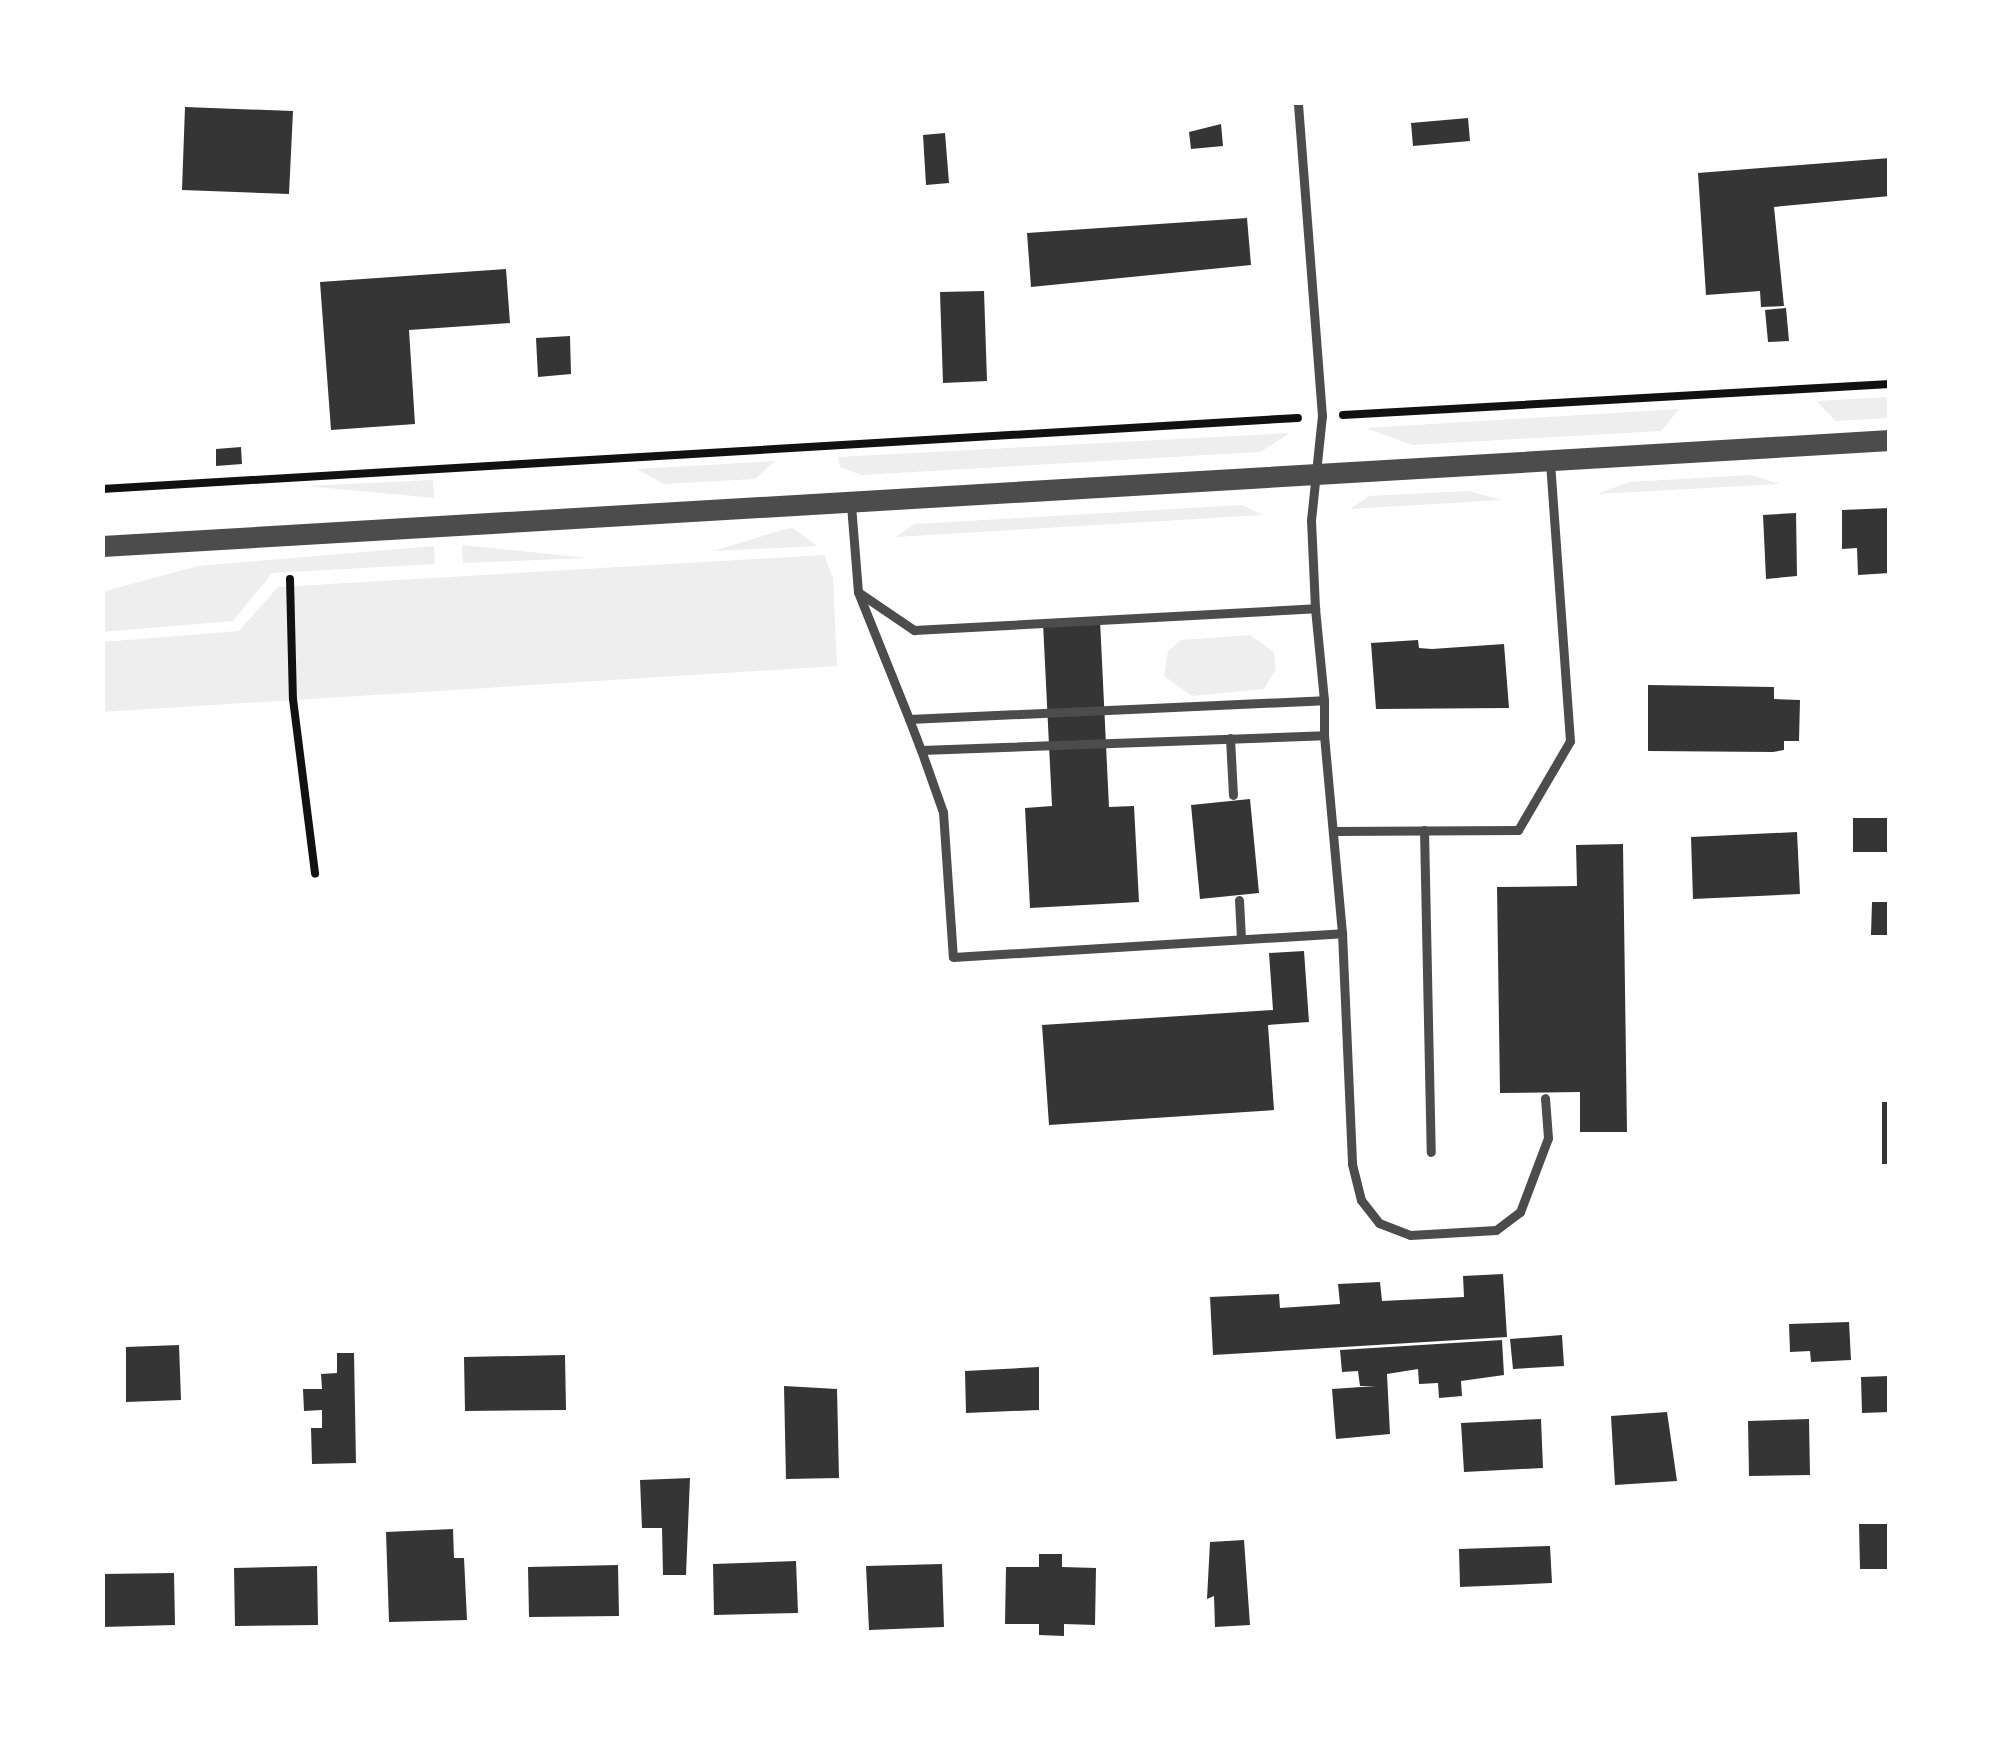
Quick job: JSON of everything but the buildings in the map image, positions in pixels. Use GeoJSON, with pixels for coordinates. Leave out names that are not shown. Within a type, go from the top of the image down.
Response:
{"type":"FeatureCollection","features":[{"type":"Feature","properties":{"kind":"street"},"geometry":{"type":"LineString","coordinates":[[102,546],[1890,440]]}},
{"type":"Feature","properties":{"kind":"lane"},"geometry":{"type":"LineString","coordinates":[[1298,102],[1322,416],[1313,471],[1316,608],[1342,933],[1352,1164],[1361,1199],[1379,1223],[1410,1235],[1496,1230],[1520,1212],[1548,1138],[1545,1098]]}},
{"type":"Feature","properties":{"kind":"lane"},"geometry":{"type":"LineString","coordinates":[[1333,831],[1517,830],[1570,741],[1550,458]]}},
{"type":"Feature","properties":{"kind":"lane"},"geometry":{"type":"LineString","coordinates":[[850,499],[858,592],[944,812],[953,957],[1342,933]]}},
{"type":"Feature","properties":{"kind":"lane"},"geometry":{"type":"LineString","coordinates":[[858,592],[914,630],[1316,608]]}},
{"type":"Feature","properties":{"kind":"lane"},"geometry":{"type":"LineString","coordinates":[[909,719],[1324,700]]}},
{"type":"Feature","properties":{"kind":"lane"},"geometry":{"type":"LineString","coordinates":[[921,750],[1324,735]]}},
{"type":"Feature","properties":{"kind":"lane"},"geometry":{"type":"LineString","coordinates":[[1230,738],[1233,795]]}},
{"type":"Feature","properties":{"kind":"lane"},"geometry":{"type":"LineString","coordinates":[[1424,830],[1431,1152]]}},
{"type":"Feature","properties":{"kind":"lane"},"geometry":{"type":"LineString","coordinates":[[1239,900],[1241,939]]}},
{"type":"Feature","properties":{"kind":"path"},"geometry":{"type":"LineString","coordinates":[[102,489],[1890,385]]}},
{"type":"Feature","properties":{"kind":"path"},"geometry":{"type":"LineString","coordinates":[[290,579],[292,699],[315,874]]}},
{"type":"Feature","properties":{"kind":"shaded area"},"geometry":{"type":"Polygon","coordinates":[[[1890,397],[1890,418],[1836,421],[1816,401],[1890,397]]]}},
{"type":"Feature","properties":{"kind":"shaded area"},"geometry":{"type":"Polygon","coordinates":[[[1679,409],[1661,431],[1412,445],[1366,428],[1679,409]]]}},
{"type":"Feature","properties":{"kind":"shaded area"},"geometry":{"type":"Polygon","coordinates":[[[1290,433],[1260,452],[861,475],[840,467],[838,457],[1290,433]]]}},
{"type":"Feature","properties":{"kind":"shaded area"},"geometry":{"type":"Polygon","coordinates":[[[775,461],[755,479],[664,484],[637,469],[775,461]]]}},
{"type":"Feature","properties":{"kind":"shaded area"},"geometry":{"type":"Polygon","coordinates":[[[1750,475],[1781,484],[1597,494],[1629,482],[1750,475]]]}},
{"type":"Feature","properties":{"kind":"shaded area"},"geometry":{"type":"Polygon","coordinates":[[[433,480],[434,498],[306,486],[433,480]]]}},
{"type":"Feature","properties":{"kind":"shaded area"},"geometry":{"type":"Polygon","coordinates":[[[1468,491],[1502,500],[1350,509],[1369,496],[1468,491]]]}},
{"type":"Feature","properties":{"kind":"shaded area"},"geometry":{"type":"Polygon","coordinates":[[[1242,505],[1263,515],[895,537],[915,524],[1242,505]]]}},
{"type":"Feature","properties":{"kind":"shaded area"},"geometry":{"type":"Polygon","coordinates":[[[793,528],[817,546],[713,551],[785,529],[793,528]]]}},
{"type":"Feature","properties":{"kind":"shaded area"},"geometry":{"type":"Polygon","coordinates":[[[462,545],[587,558],[463,563],[462,545]]]}},
{"type":"Feature","properties":{"kind":"shaded area"},"geometry":{"type":"Polygon","coordinates":[[[434,546],[435,564],[272,573],[233,621],[102,632],[102,592],[198,566],[434,546]]]}},
{"type":"Feature","properties":{"kind":"shaded area"},"geometry":{"type":"Polygon","coordinates":[[[824,555],[833,578],[837,666],[102,712],[102,642],[239,631],[278,587],[824,555]]]}},
{"type":"Feature","properties":{"kind":"shaded area"},"geometry":{"type":"Polygon","coordinates":[[[1250,635],[1274,652],[1276,669],[1264,689],[1192,696],[1164,676],[1168,651],[1181,640],[1250,635]]]}}]}
